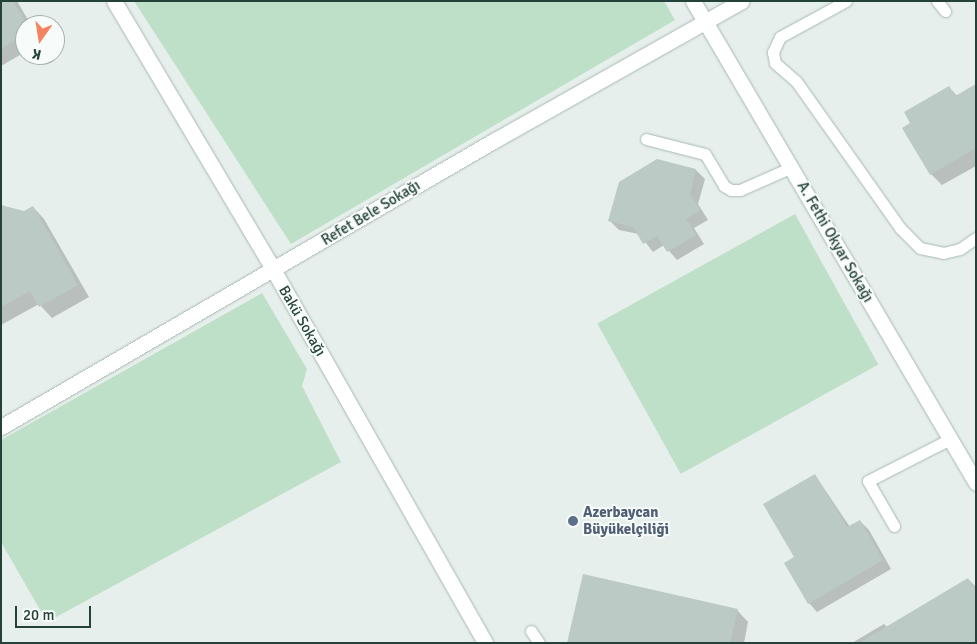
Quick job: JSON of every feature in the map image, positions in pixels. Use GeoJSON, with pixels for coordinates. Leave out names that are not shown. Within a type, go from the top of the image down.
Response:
{"type":"FeatureCollection","features":[{"type":"Feature","properties":{"kind":"street","name":"Bakü Sokağı"},"geometry":{"type":"LineString","coordinates":[[114,1],[274,271],[485,643]]}},
{"type":"Feature","properties":{"kind":"street","name":"A. Fethi Okyar Sokağı"},"geometry":{"type":"LineString","coordinates":[[693,1],[976,483]]}},
{"type":"Feature","properties":{"kind":"street","name":"Refet Bele Sokağı"},"geometry":{"type":"LineString","coordinates":[[1,427],[274,271],[495,140],[742,1]]}},
{"type":"Feature","properties":{"kind":"lane"},"geometry":{"type":"LineString","coordinates":[[846,1],[780,38],[773,52],[775,63],[796,81],[900,228],[920,248],[943,253],[960,249],[976,238]]}},
{"type":"Feature","properties":{"kind":"lane"},"geometry":{"type":"LineString","coordinates":[[937,1],[945,11]]}},
{"type":"Feature","properties":{"kind":"lane"},"geometry":{"type":"LineString","coordinates":[[646,139],[705,154],[724,186],[732,190],[740,190],[792,167]]}},
{"type":"Feature","properties":{"kind":"lane"},"geometry":{"type":"LineString","coordinates":[[894,526],[868,481],[950,439]]}},
{"type":"Feature","properties":{"kind":"lane"},"geometry":{"type":"LineString","coordinates":[[531,631],[538,643]]}},
{"type":"Feature","properties":{"kind":"green space"},"geometry":{"type":"Polygon","coordinates":[[[134,1],[664,1],[675,20],[291,244],[134,1]]]}},
{"type":"Feature","properties":{"kind":"green space"},"geometry":{"type":"Polygon","coordinates":[[[795,214],[878,364],[681,474],[597,324],[795,214]]]}},
{"type":"Feature","properties":{"kind":"green space"},"geometry":{"type":"Polygon","coordinates":[[[262,293],[307,369],[302,386],[341,462],[47,622],[1,542],[1,440],[262,293]]]}},
{"type":"Feature","properties":{"kind":"building"},"geometry":{"type":"Polygon","coordinates":[[[1,1],[13,1],[21,15],[15,15],[15,40],[1,49],[1,1]]]}},
{"type":"Feature","properties":{"kind":"building"},"geometry":{"type":"Polygon","coordinates":[[[976,84],[976,148],[930,175],[902,128],[910,123],[904,112],[949,86],[955,96],[976,84]]]}},
{"type":"Feature","properties":{"kind":"building"},"geometry":{"type":"Polygon","coordinates":[[[657,159],[696,169],[690,194],[700,210],[686,219],[696,235],[667,252],[657,236],[643,244],[633,227],[608,221],[619,182],[657,159]]]}},
{"type":"Feature","properties":{"kind":"building"},"geometry":{"type":"Polygon","coordinates":[[[1,205],[24,211],[33,206],[78,285],[39,307],[30,291],[1,307],[1,205]]]}},
{"type":"Feature","properties":{"kind":"building"},"geometry":{"type":"Polygon","coordinates":[[[815,474],[847,527],[860,520],[883,560],[808,604],[784,563],[794,557],[763,504],[815,474]]]}},
{"type":"Feature","properties":{"kind":"building"},"geometry":{"type":"Polygon","coordinates":[[[583,574],[738,609],[730,643],[567,643],[583,574]]]}},
{"type":"Feature","properties":{"kind":"building"},"geometry":{"type":"Polygon","coordinates":[[[968,578],[976,590],[976,643],[859,643],[968,578]]]}},
{"type":"Feature","properties":{"kind":"place","name":"Azerbaycan Büyükelçiliği"},"geometry":{"type":"Point","coordinates":[573,521]}}]}
